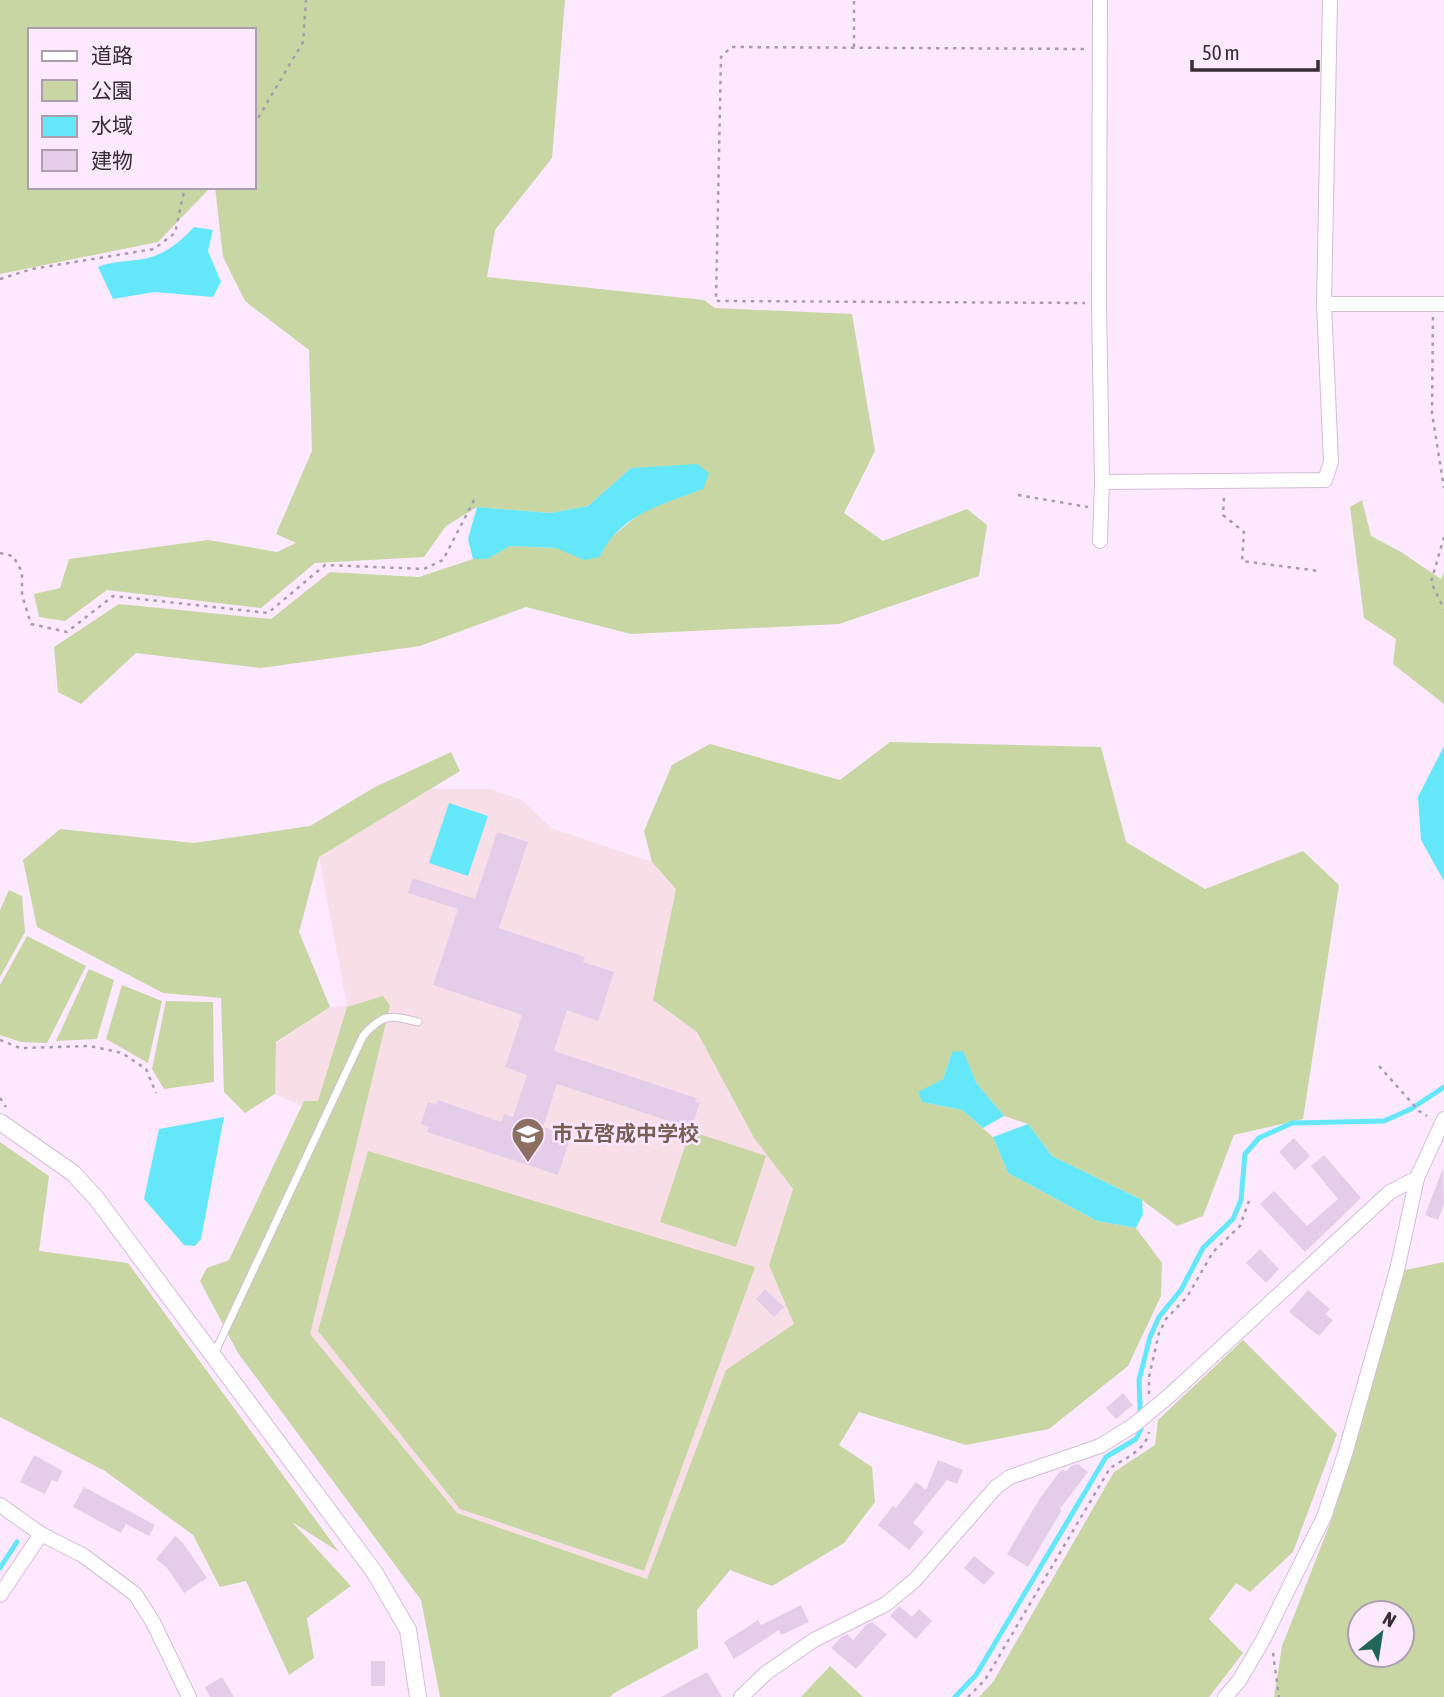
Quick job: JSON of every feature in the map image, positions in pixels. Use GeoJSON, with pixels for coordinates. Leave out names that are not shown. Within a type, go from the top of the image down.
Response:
{"type":"FeatureCollection","features":[{"type":"Feature","properties":{"kind":"street"},"geometry":{"type":"LineString","coordinates":[[1100,0],[1100,541]]}},
{"type":"Feature","properties":{"kind":"street"},"geometry":{"type":"LineString","coordinates":[[1102,482],[1325,480],[1331,462],[1324,304],[1330,0]]}},
{"type":"Feature","properties":{"kind":"street"},"geometry":{"type":"LineString","coordinates":[[1324,304],[1439,304]]}},
{"type":"Feature","properties":{"kind":"street"},"geometry":{"type":"LineString","coordinates":[[1225,1697],[1239,1681],[1263,1640],[1324,1517],[1345,1454],[1397,1270],[1417,1178],[1444,1119]]}},
{"type":"Feature","properties":{"kind":"street"},"geometry":{"type":"LineString","coordinates":[[0,1122],[73,1173],[88,1190],[375,1573],[408,1630],[418,1697]]}},
{"type":"Feature","properties":{"kind":"street"},"geometry":{"type":"LineString","coordinates":[[741,1697],[766,1672],[814,1640],[886,1604],[896,1596],[915,1580],[996,1487],[1010,1477],[1100,1446],[1148,1415],[1390,1192],[1417,1178]]}},
{"type":"Feature","properties":{"kind":"street"},"geometry":{"type":"LineString","coordinates":[[0,1506],[41,1534],[84,1556],[135,1594],[153,1622],[189,1697]]}},
{"type":"Feature","properties":{"kind":"street"},"geometry":{"type":"LineString","coordinates":[[0,1595],[41,1534]]}},
{"type":"Feature","properties":{"kind":"lane"},"geometry":{"type":"LineString","coordinates":[[214,1355],[363,1036],[376,1020],[393,1016],[418,1022]]}},
{"type":"Feature","properties":{"kind":"path"},"geometry":{"type":"LineString","coordinates":[[256,122],[303,42],[306,0]]}},
{"type":"Feature","properties":{"kind":"path"},"geometry":{"type":"LineString","coordinates":[[854,0],[854,47]]}},
{"type":"Feature","properties":{"kind":"path"},"geometry":{"type":"LineString","coordinates":[[1099,303],[716,301],[721,57],[731,47],[1100,49]]}},
{"type":"Feature","properties":{"kind":"path"},"geometry":{"type":"LineString","coordinates":[[0,279],[32,269],[154,249],[175,233],[185,189]]}},
{"type":"Feature","properties":{"kind":"path"},"geometry":{"type":"LineString","coordinates":[[1439,304],[1432,413],[1444,488]]}},
{"type":"Feature","properties":{"kind":"path"},"geometry":{"type":"LineString","coordinates":[[1225,480],[1223,515],[1244,531],[1242,561],[1319,571]]}},
{"type":"Feature","properties":{"kind":"path"},"geometry":{"type":"LineString","coordinates":[[1018,495],[1082,508],[1101,506]]}},
{"type":"Feature","properties":{"kind":"path"},"geometry":{"type":"LineString","coordinates":[[0,553],[13,556],[22,572],[22,595],[31,624],[43,627],[67,632],[113,596],[268,613],[325,565],[424,569],[443,560],[474,500]]}},
{"type":"Feature","properties":{"kind":"path"},"geometry":{"type":"LineString","coordinates":[[1444,537],[1431,582],[1444,609]]}},
{"type":"Feature","properties":{"kind":"path"},"geometry":{"type":"LineString","coordinates":[[0,1040],[20,1048],[90,1046],[122,1053],[146,1069],[156,1093]]}},
{"type":"Feature","properties":{"kind":"path"},"geometry":{"type":"LineString","coordinates":[[1379,1066],[1419,1111]]}},
{"type":"Feature","properties":{"kind":"path"},"geometry":{"type":"LineString","coordinates":[[1263,1640],[1272,1648],[1279,1697]]}},
{"type":"Feature","properties":{"kind":"shaded area","name":"市立啓成中学校"},"geometry":{"type":"Polygon","coordinates":[[[431,789],[490,789],[522,800],[551,828],[652,862],[676,889],[653,1000],[697,1032],[754,1138],[793,1189],[769,1264],[795,1324],[726,1370],[647,1579],[457,1513],[250,1334],[306,1108],[275,1094],[276,1043],[330,1007],[347,1006],[319,857],[431,789]]]}},
{"type":"Feature","properties":{"kind":"green space"},"geometry":{"type":"Polygon","coordinates":[[[0,0],[565,0],[552,158],[495,230],[487,277],[704,300],[715,308],[852,314],[875,451],[844,513],[883,541],[967,509],[987,525],[979,576],[839,624],[631,634],[526,607],[420,646],[261,668],[136,653],[81,704],[58,692],[54,647],[119,604],[271,619],[330,572],[419,577],[473,559],[487,559],[509,546],[556,548],[606,542],[644,510],[703,489],[631,468],[588,506],[550,513],[477,507],[446,526],[424,557],[315,563],[261,608],[107,590],[65,621],[39,617],[34,594],[60,588],[69,559],[208,540],[277,552],[296,543],[276,534],[312,451],[309,350],[245,301],[223,257],[215,189],[256,189],[256,28],[28,28],[28,189],[209,189],[158,242],[0,274],[0,0]]]}},
{"type":"Feature","properties":{"kind":"green space"},"geometry":{"type":"Polygon","coordinates":[[[1362,500],[1371,536],[1441,579],[1444,572],[1444,704],[1393,664],[1396,639],[1364,618],[1350,507],[1362,500]]]}},
{"type":"Feature","properties":{"kind":"green space"},"geometry":{"type":"Polygon","coordinates":[[[890,742],[1101,747],[1126,842],[1205,889],[1303,851],[1339,885],[1303,1119],[1234,1135],[1203,1216],[1177,1226],[1142,1200],[1052,1156],[1028,1124],[1004,1116],[977,1084],[963,1052],[952,1052],[943,1079],[922,1102],[962,1110],[993,1137],[1008,1173],[1097,1221],[1136,1228],[1162,1263],[1161,1296],[1128,1366],[1049,1429],[966,1445],[859,1412],[839,1445],[872,1467],[875,1502],[844,1543],[772,1586],[730,1570],[697,1610],[698,1648],[610,1697],[440,1697],[421,1600],[238,1353],[200,1281],[207,1268],[229,1260],[304,1101],[318,1101],[347,1007],[383,996],[390,1006],[310,1334],[457,1513],[647,1579],[726,1370],[794,1324],[769,1265],[793,1189],[754,1138],[697,1032],[653,1000],[676,889],[652,862],[644,831],[672,765],[710,744],[840,780],[890,742]]]}},
{"type":"Feature","properties":{"kind":"green space"},"geometry":{"type":"Polygon","coordinates":[[[451,752],[460,771],[319,857],[299,932],[330,1007],[276,1042],[275,1094],[245,1113],[224,1092],[221,998],[163,993],[37,927],[23,860],[60,829],[194,843],[310,826],[375,787],[451,752]]]}},
{"type":"Feature","properties":{"kind":"green space"},"geometry":{"type":"Polygon","coordinates":[[[9,890],[22,896],[25,932],[0,977],[0,910],[9,890]]]}},
{"type":"Feature","properties":{"kind":"green space"},"geometry":{"type":"Polygon","coordinates":[[[27,936],[86,966],[47,1043],[21,1042],[0,1035],[0,985],[27,936]]]}},
{"type":"Feature","properties":{"kind":"green space"},"geometry":{"type":"Polygon","coordinates":[[[89,969],[114,980],[97,1039],[56,1041],[89,969]]]}},
{"type":"Feature","properties":{"kind":"green space"},"geometry":{"type":"Polygon","coordinates":[[[122,985],[162,1001],[148,1063],[106,1039],[122,985]]]}},
{"type":"Feature","properties":{"kind":"green space"},"geometry":{"type":"Polygon","coordinates":[[[166,1001],[213,1002],[214,1082],[164,1089],[152,1069],[166,1001]]]}},
{"type":"Feature","properties":{"kind":"green space"},"geometry":{"type":"Polygon","coordinates":[[[690,1131],[766,1156],[736,1247],[660,1222],[690,1131]]]}},
{"type":"Feature","properties":{"kind":"green space"},"geometry":{"type":"Polygon","coordinates":[[[0,1142],[49,1176],[39,1251],[128,1263],[339,1552],[292,1522],[351,1586],[307,1618],[314,1658],[289,1675],[246,1581],[220,1587],[193,1535],[105,1471],[0,1417],[0,1142]]]}},
{"type":"Feature","properties":{"kind":"green space"},"geometry":{"type":"Polygon","coordinates":[[[368,1151],[755,1267],[644,1571],[460,1509],[318,1331],[368,1151]]]}},
{"type":"Feature","properties":{"kind":"green space"},"geometry":{"type":"Polygon","coordinates":[[[1444,1262],[1444,1697],[1274,1697],[1282,1646],[1333,1516],[1405,1270],[1444,1262]]]}},
{"type":"Feature","properties":{"kind":"green space"},"geometry":{"type":"Polygon","coordinates":[[[1243,1340],[1337,1434],[1293,1552],[1250,1592],[1236,1583],[1209,1619],[1243,1653],[1209,1697],[979,1697],[993,1682],[1114,1472],[1155,1445],[1158,1420],[1243,1340]]]}},
{"type":"Feature","properties":{"kind":"green space"},"geometry":{"type":"Polygon","coordinates":[[[830,1666],[863,1697],[801,1697],[830,1666]]]}},
{"type":"Feature","properties":{"kind":"water"},"geometry":{"type":"Polygon","coordinates":[[[194,227],[213,230],[208,251],[221,282],[213,297],[154,292],[113,299],[98,267],[155,256],[173,246],[194,227]]]}},
{"type":"Feature","properties":{"kind":"water"},"geometry":{"type":"Polygon","coordinates":[[[697,464],[709,473],[703,489],[658,506],[630,521],[608,543],[600,557],[584,560],[556,548],[510,546],[487,559],[473,559],[468,539],[477,507],[550,513],[588,506],[631,468],[697,464]]]}},
{"type":"Feature","properties":{"kind":"water"},"geometry":{"type":"Polygon","coordinates":[[[1444,746],[1444,881],[1421,840],[1418,797],[1444,746]]]}},
{"type":"Feature","properties":{"kind":"water"},"geometry":{"type":"Polygon","coordinates":[[[449,803],[488,816],[468,876],[429,863],[449,803]]]}},
{"type":"Feature","properties":{"kind":"water"},"geometry":{"type":"Polygon","coordinates":[[[963,1051],[977,1084],[1004,1116],[983,1128],[962,1110],[922,1102],[918,1092],[943,1079],[952,1052],[963,1051]]]}},
{"type":"Feature","properties":{"kind":"water"},"geometry":{"type":"Polygon","coordinates":[[[224,1117],[201,1239],[195,1246],[184,1245],[144,1199],[159,1129],[224,1117]]]}},
{"type":"Feature","properties":{"kind":"water"},"geometry":{"type":"Polygon","coordinates":[[[1028,1124],[1052,1156],[1142,1200],[1143,1214],[1136,1228],[1097,1221],[1008,1173],[993,1137],[1028,1124]]]}},
{"type":"Feature","properties":{"kind":"building"},"geometry":{"type":"Polygon","coordinates":[[[497,832],[528,842],[499,928],[585,957],[583,962],[614,972],[598,1021],[567,1010],[554,1051],[696,1098],[695,1102],[700,1103],[692,1126],[688,1124],[687,1127],[557,1084],[543,1127],[571,1136],[558,1175],[427,1132],[429,1127],[421,1124],[428,1102],[436,1105],[438,1100],[501,1122],[504,1114],[513,1117],[527,1075],[505,1067],[522,1015],[433,985],[458,909],[408,893],[413,878],[475,899],[497,832]]]}},
{"type":"Feature","properties":{"kind":"building"},"geometry":{"type":"Polygon","coordinates":[[[1294,1138],[1310,1156],[1295,1170],[1279,1152],[1294,1138]]]}},
{"type":"Feature","properties":{"kind":"building"},"geometry":{"type":"Polygon","coordinates":[[[1324,1155],[1361,1198],[1305,1252],[1260,1204],[1274,1191],[1307,1226],[1338,1199],[1311,1166],[1324,1155]]]}},
{"type":"Feature","properties":{"kind":"building"},"geometry":{"type":"Polygon","coordinates":[[[1443,1168],[1444,1204],[1438,1220],[1425,1215],[1443,1168]]]}},
{"type":"Feature","properties":{"kind":"building"},"geometry":{"type":"Polygon","coordinates":[[[1260,1249],[1279,1269],[1266,1283],[1246,1263],[1260,1249]]]}},
{"type":"Feature","properties":{"kind":"building"},"geometry":{"type":"Polygon","coordinates":[[[765,1289],[784,1307],[774,1317],[756,1299],[765,1289]]]}},
{"type":"Feature","properties":{"kind":"building"},"geometry":{"type":"Polygon","coordinates":[[[1308,1290],[1330,1309],[1325,1314],[1333,1320],[1319,1336],[1289,1312],[1308,1290]]]}},
{"type":"Feature","properties":{"kind":"building"},"geometry":{"type":"Polygon","coordinates":[[[1123,1393],[1133,1405],[1116,1419],[1106,1408],[1123,1393]]]}},
{"type":"Feature","properties":{"kind":"building"},"geometry":{"type":"Polygon","coordinates":[[[34,1455],[63,1471],[57,1482],[52,1480],[45,1494],[20,1482],[34,1455]]]}},
{"type":"Feature","properties":{"kind":"building"},"geometry":{"type":"Polygon","coordinates":[[[938,1460],[963,1470],[957,1484],[947,1480],[913,1523],[924,1532],[909,1550],[878,1525],[893,1506],[896,1508],[916,1482],[926,1490],[938,1460]]]}},
{"type":"Feature","properties":{"kind":"building"},"geometry":{"type":"Polygon","coordinates":[[[1078,1464],[1088,1472],[1060,1509],[1062,1510],[1028,1567],[1007,1554],[1040,1498],[1061,1470],[1067,1471],[1078,1464]]]}},
{"type":"Feature","properties":{"kind":"building"},"geometry":{"type":"Polygon","coordinates":[[[84,1487],[155,1525],[149,1536],[126,1524],[121,1533],[73,1507],[84,1487]]]}},
{"type":"Feature","properties":{"kind":"building"},"geometry":{"type":"Polygon","coordinates":[[[175,1536],[183,1543],[207,1578],[184,1593],[167,1568],[156,1559],[175,1536]]]}},
{"type":"Feature","properties":{"kind":"building"},"geometry":{"type":"Polygon","coordinates":[[[974,1556],[995,1573],[984,1585],[964,1568],[974,1556]]]}},
{"type":"Feature","properties":{"kind":"building"},"geometry":{"type":"Polygon","coordinates":[[[801,1605],[809,1622],[781,1635],[779,1630],[734,1659],[724,1642],[758,1620],[761,1625],[801,1605]]]}},
{"type":"Feature","properties":{"kind":"building"},"geometry":{"type":"Polygon","coordinates":[[[899,1606],[912,1617],[919,1609],[932,1621],[916,1639],[890,1616],[899,1606]]]}},
{"type":"Feature","properties":{"kind":"building"},"geometry":{"type":"Polygon","coordinates":[[[872,1622],[887,1634],[856,1669],[831,1648],[847,1634],[853,1640],[872,1622]]]}},
{"type":"Feature","properties":{"kind":"building"},"geometry":{"type":"Polygon","coordinates":[[[371,1661],[385,1661],[385,1686],[371,1686],[371,1661]]]}},
{"type":"Feature","properties":{"kind":"building"},"geometry":{"type":"Polygon","coordinates":[[[707,1672],[722,1697],[661,1697],[707,1672]]]}},
{"type":"Feature","properties":{"kind":"building"},"geometry":{"type":"Polygon","coordinates":[[[222,1677],[234,1697],[210,1697],[205,1687],[222,1677]]]}},
{"type":"Feature","properties":{"kind":"waterway"},"geometry":{"type":"LineString","coordinates":[[955,1697],[976,1675],[1106,1457],[1136,1439],[1141,1429],[1139,1380],[1150,1337],[1159,1317],[1181,1290],[1203,1248],[1233,1219],[1241,1200],[1245,1154],[1259,1138],[1292,1123],[1384,1121],[1411,1109],[1444,1087]]}},
{"type":"Feature","properties":{"kind":"waterway"},"geometry":{"type":"LineString","coordinates":[[0,1568],[17,1542]]}},
{"type":"Feature","properties":{"kind":"place","name":"市立啓成中学校"},"geometry":{"type":"Point","coordinates":[528,1164]}}]}
